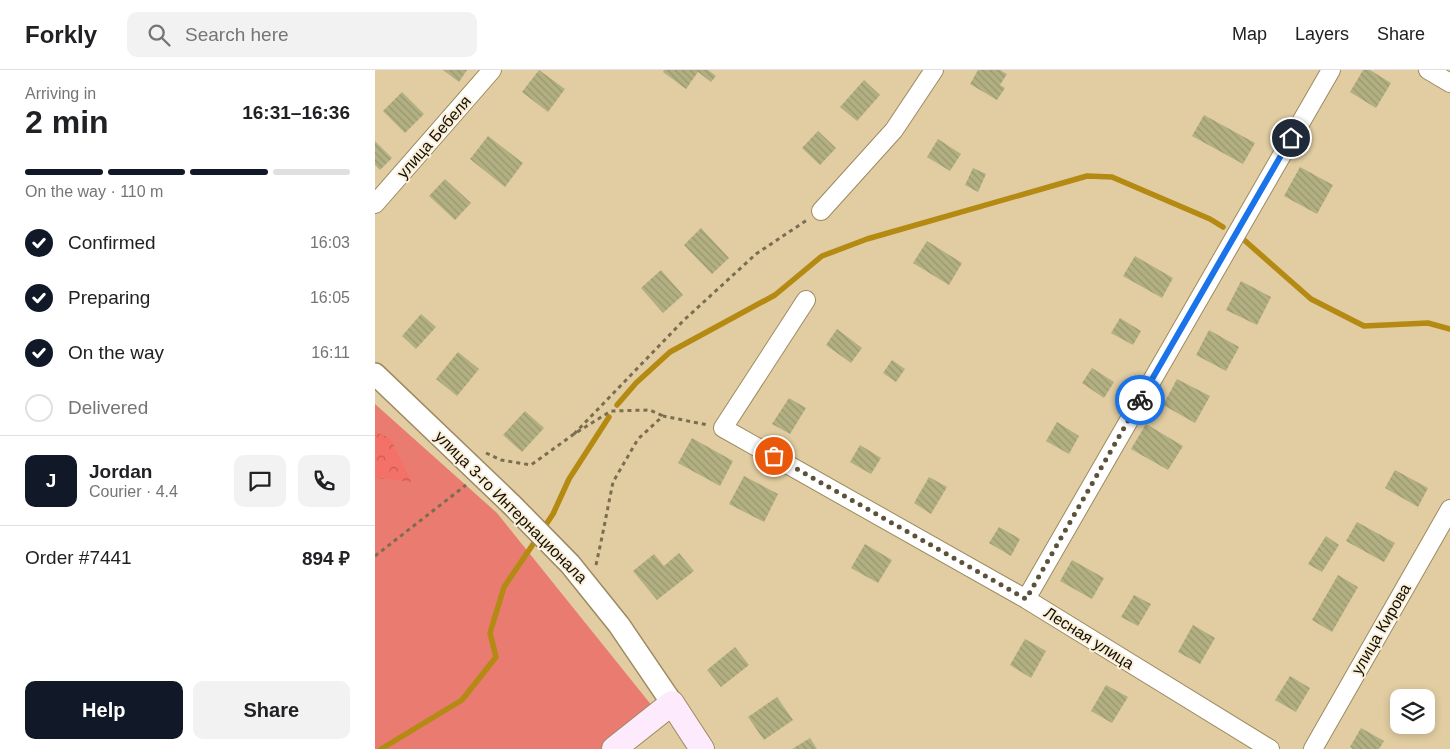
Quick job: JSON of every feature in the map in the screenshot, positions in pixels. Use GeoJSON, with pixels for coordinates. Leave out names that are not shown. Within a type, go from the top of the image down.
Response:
{"type":"FeatureCollection","features":[{"type":"Feature","properties":{"kind":"main road"},"geometry":{"type":"LineString","coordinates":[[614,749],[672,703]]}},
{"type":"Feature","properties":{"kind":"main road","name":"улица 3-го Интернационала"},"geometry":{"type":"LineString","coordinates":[[672,703],[702,749]]}},
{"type":"Feature","properties":{"kind":"street","name":"улица Бебеля"},"geometry":{"type":"LineString","coordinates":[[375,204],[492,70]]}},
{"type":"Feature","properties":{"kind":"street"},"geometry":{"type":"LineString","coordinates":[[821,211],[894,130],[934,70]]}},
{"type":"Feature","properties":{"kind":"street"},"geometry":{"type":"LineString","coordinates":[[1026,599],[1331,70]]}},
{"type":"Feature","properties":{"kind":"street"},"geometry":{"type":"LineString","coordinates":[[1428,70],[1450,83]]}},
{"type":"Feature","properties":{"kind":"street"},"geometry":{"type":"LineString","coordinates":[[723,428],[806,300]]}},
{"type":"Feature","properties":{"kind":"street","name":"улица 3-го Интернационала"},"geometry":{"type":"LineString","coordinates":[[375,374],[481,474],[570,564],[619,625],[672,703]]}},
{"type":"Feature","properties":{"kind":"street","name":"Лесная улица"},"geometry":{"type":"LineString","coordinates":[[723,428],[1026,599],[1270,749]]}},
{"type":"Feature","properties":{"kind":"street","name":"улица Кирова"},"geometry":{"type":"LineString","coordinates":[[1313,749],[1450,509]]}},
{"type":"Feature","properties":{"kind":"path"},"geometry":{"type":"LineString","coordinates":[[575,434],[683,321],[756,254],[821,211]]}},
{"type":"Feature","properties":{"kind":"path"},"geometry":{"type":"LineString","coordinates":[[484,451],[501,460],[531,465],[611,411],[650,410],[663,416],[723,428]]}},
{"type":"Feature","properties":{"kind":"path"},"geometry":{"type":"LineString","coordinates":[[599,598],[595,568],[613,482],[638,439],[663,416]]}},
{"type":"Feature","properties":{"kind":"path"},"geometry":{"type":"LineString","coordinates":[[375,556],[481,474]]}},
{"type":"Feature","properties":{"kind":"shaded area"},"geometry":{"type":"Polygon","coordinates":[[[375,404],[497,513],[665,722],[632,749],[375,749],[375,404]]]}},
{"type":"Feature","properties":{"kind":"green space"},"geometry":{"type":"Polygon","coordinates":[[[375,432],[390,438],[412,482],[375,478],[375,432]]]}},
{"type":"Feature","properties":{"kind":"building"},"geometry":{"type":"Polygon","coordinates":[[[443,70],[467,70],[459,82],[443,70]]]}},
{"type":"Feature","properties":{"kind":"building"},"geometry":{"type":"Polygon","coordinates":[[[539,70],[565,89],[548,112],[522,92],[539,70]]]}},
{"type":"Feature","properties":{"kind":"building"},"geometry":{"type":"Polygon","coordinates":[[[664,70],[708,70],[716,76],[711,82],[698,72],[686,89],[663,72],[664,70]]]}},
{"type":"Feature","properties":{"kind":"building"},"geometry":{"type":"Polygon","coordinates":[[[978,70],[1000,70],[1007,74],[1000,85],[1005,88],[997,100],[970,84],[978,70]]]}},
{"type":"Feature","properties":{"kind":"building"},"geometry":{"type":"Polygon","coordinates":[[[1363,70],[1370,70],[1391,83],[1376,108],[1350,92],[1363,70]]]}},
{"type":"Feature","properties":{"kind":"building"},"geometry":{"type":"Polygon","coordinates":[[[864,80],[880,95],[857,121],[840,107],[864,80]]]}},
{"type":"Feature","properties":{"kind":"building"},"geometry":{"type":"Polygon","coordinates":[[[402,92],[424,114],[405,133],[383,111],[402,92]]]}},
{"type":"Feature","properties":{"kind":"building"},"geometry":{"type":"Polygon","coordinates":[[[1204,115],[1255,143],[1243,164],[1192,136],[1204,115]]]}},
{"type":"Feature","properties":{"kind":"building"},"geometry":{"type":"Polygon","coordinates":[[[818,131],[836,148],[820,165],[802,148],[818,131]]]}},
{"type":"Feature","properties":{"kind":"building"},"geometry":{"type":"Polygon","coordinates":[[[488,136],[523,163],[505,187],[470,159],[488,136]]]}},
{"type":"Feature","properties":{"kind":"building"},"geometry":{"type":"Polygon","coordinates":[[[938,139],[961,154],[950,171],[927,157],[938,139]]]}},
{"type":"Feature","properties":{"kind":"building"},"geometry":{"type":"Polygon","coordinates":[[[375,141],[392,158],[380,170],[375,165],[375,141]]]}},
{"type":"Feature","properties":{"kind":"building"},"geometry":{"type":"Polygon","coordinates":[[[1300,167],[1333,185],[1317,214],[1284,196],[1300,167]]]}},
{"type":"Feature","properties":{"kind":"building"},"geometry":{"type":"Polygon","coordinates":[[[973,168],[986,174],[978,192],[965,185],[973,168]]]}},
{"type":"Feature","properties":{"kind":"building"},"geometry":{"type":"Polygon","coordinates":[[[445,179],[471,203],[455,220],[429,196],[445,179]]]}},
{"type":"Feature","properties":{"kind":"building"},"geometry":{"type":"Polygon","coordinates":[[[701,228],[729,258],[712,274],[684,245],[701,228]]]}},
{"type":"Feature","properties":{"kind":"building"},"geometry":{"type":"Polygon","coordinates":[[[927,241],[962,263],[949,285],[913,263],[927,241]]]}},
{"type":"Feature","properties":{"kind":"building"},"geometry":{"type":"Polygon","coordinates":[[[1135,256],[1173,278],[1162,298],[1123,276],[1135,256]]]}},
{"type":"Feature","properties":{"kind":"building"},"geometry":{"type":"Polygon","coordinates":[[[661,270],[683,295],[663,313],[641,288],[661,270]]]}},
{"type":"Feature","properties":{"kind":"building"},"geometry":{"type":"Polygon","coordinates":[[[1241,281],[1271,297],[1257,325],[1226,310],[1241,281]]]}},
{"type":"Feature","properties":{"kind":"building"},"geometry":{"type":"Polygon","coordinates":[[[421,314],[436,327],[416,349],[402,336],[421,314]]]}},
{"type":"Feature","properties":{"kind":"building"},"geometry":{"type":"Polygon","coordinates":[[[1120,318],[1141,331],[1133,345],[1111,333],[1120,318]]]}},
{"type":"Feature","properties":{"kind":"building"},"geometry":{"type":"Polygon","coordinates":[[[837,329],[862,348],[851,363],[826,345],[837,329]]]}},
{"type":"Feature","properties":{"kind":"building"},"geometry":{"type":"Polygon","coordinates":[[[1209,330],[1239,347],[1226,371],[1196,355],[1209,330]]]}},
{"type":"Feature","properties":{"kind":"building"},"geometry":{"type":"Polygon","coordinates":[[[458,352],[479,369],[457,396],[436,379],[458,352]]]}},
{"type":"Feature","properties":{"kind":"building"},"geometry":{"type":"Polygon","coordinates":[[[892,360],[905,369],[896,382],[883,373],[892,360]]]}},
{"type":"Feature","properties":{"kind":"building"},"geometry":{"type":"Polygon","coordinates":[[[1092,368],[1114,382],[1104,398],[1082,383],[1092,368]]]}},
{"type":"Feature","properties":{"kind":"building"},"geometry":{"type":"Polygon","coordinates":[[[1177,379],[1210,396],[1195,423],[1163,405],[1177,379]]]}},
{"type":"Feature","properties":{"kind":"building"},"geometry":{"type":"Polygon","coordinates":[[[789,398],[806,408],[790,434],[772,424],[789,398]]]}},
{"type":"Feature","properties":{"kind":"building"},"geometry":{"type":"Polygon","coordinates":[[[525,411],[544,428],[522,452],[503,435],[525,411]]]}},
{"type":"Feature","properties":{"kind":"building"},"geometry":{"type":"Polygon","coordinates":[[[1057,422],[1079,436],[1069,454],[1046,441],[1057,422]]]}},
{"type":"Feature","properties":{"kind":"building"},"geometry":{"type":"Polygon","coordinates":[[[1146,424],[1183,446],[1168,470],[1131,449],[1146,424]]]}},
{"type":"Feature","properties":{"kind":"building"},"geometry":{"type":"Polygon","coordinates":[[[692,438],[733,461],[720,486],[678,463],[692,438]]]}},
{"type":"Feature","properties":{"kind":"building"},"geometry":{"type":"Polygon","coordinates":[[[860,445],[881,458],[871,474],[850,462],[860,445]]]}},
{"type":"Feature","properties":{"kind":"building"},"geometry":{"type":"Polygon","coordinates":[[[1395,470],[1428,488],[1418,507],[1385,488],[1395,470]]]}},
{"type":"Feature","properties":{"kind":"building"},"geometry":{"type":"Polygon","coordinates":[[[744,476],[778,494],[764,522],[729,504],[744,476]]]}},
{"type":"Feature","properties":{"kind":"building"},"geometry":{"type":"Polygon","coordinates":[[[929,477],[947,487],[931,514],[914,503],[929,477]]]}},
{"type":"Feature","properties":{"kind":"building"},"geometry":{"type":"Polygon","coordinates":[[[1357,522],[1395,543],[1384,562],[1346,541],[1357,522]]]}},
{"type":"Feature","properties":{"kind":"building"},"geometry":{"type":"Polygon","coordinates":[[[999,527],[1020,539],[1011,556],[989,543],[999,527]]]}},
{"type":"Feature","properties":{"kind":"building"},"geometry":{"type":"Polygon","coordinates":[[[1326,536],[1339,545],[1322,572],[1308,564],[1326,536]]]}},
{"type":"Feature","properties":{"kind":"building"},"geometry":{"type":"Polygon","coordinates":[[[865,544],[892,560],[878,583],[851,568],[865,544]]]}},
{"type":"Feature","properties":{"kind":"building"},"geometry":{"type":"Polygon","coordinates":[[[679,553],[694,571],[657,600],[633,571],[654,554],[664,566],[679,553]]]}},
{"type":"Feature","properties":{"kind":"building"},"geometry":{"type":"Polygon","coordinates":[[[1072,560],[1104,578],[1092,599],[1060,581],[1072,560]]]}},
{"type":"Feature","properties":{"kind":"building"},"geometry":{"type":"Polygon","coordinates":[[[1338,575],[1358,587],[1332,632],[1312,620],[1338,575]]]}},
{"type":"Feature","properties":{"kind":"building"},"geometry":{"type":"Polygon","coordinates":[[[1134,595],[1151,604],[1138,626],[1121,617],[1134,595]]]}},
{"type":"Feature","properties":{"kind":"building"},"geometry":{"type":"Polygon","coordinates":[[[1193,625],[1215,638],[1200,664],[1178,652],[1193,625]]]}},
{"type":"Feature","properties":{"kind":"building"},"geometry":{"type":"Polygon","coordinates":[[[1025,639],[1046,651],[1031,678],[1010,665],[1025,639]]]}},
{"type":"Feature","properties":{"kind":"building"},"geometry":{"type":"Polygon","coordinates":[[[735,647],[749,665],[721,687],[707,670],[735,647]]]}},
{"type":"Feature","properties":{"kind":"building"},"geometry":{"type":"Polygon","coordinates":[[[1290,676],[1310,688],[1296,712],[1275,700],[1290,676]]]}},
{"type":"Feature","properties":{"kind":"building"},"geometry":{"type":"Polygon","coordinates":[[[1106,685],[1128,697],[1112,723],[1091,711],[1106,685]]]}},
{"type":"Feature","properties":{"kind":"building"},"geometry":{"type":"Polygon","coordinates":[[[777,697],[793,720],[764,740],[748,717],[777,697]]]}},
{"type":"Feature","properties":{"kind":"building"},"geometry":{"type":"Polygon","coordinates":[[[1361,728],[1384,741],[1379,749],[1353,749],[1350,747],[1361,728]]]}},
{"type":"Feature","properties":{"kind":"building"},"geometry":{"type":"Polygon","coordinates":[[[810,738],[817,749],[792,749],[810,738]]]}},
{"type":"Feature","properties":{"kind":"waterway"},"geometry":{"type":"LineString","coordinates":[[617,405],[636,383],[670,352],[775,295],[822,256],[867,239],[1087,176],[1112,177],[1210,219],[1223,227]]}},
{"type":"Feature","properties":{"kind":"waterway"},"geometry":{"type":"LineString","coordinates":[[1243,239],[1311,299],[1364,326],[1428,323],[1450,329]]}},
{"type":"Feature","properties":{"kind":"waterway"},"geometry":{"type":"LineString","coordinates":[[543,529],[553,514],[569,479],[609,417]]}},
{"type":"Feature","properties":{"kind":"waterway"},"geometry":{"type":"LineString","coordinates":[[381,749],[462,700],[496,657],[490,633],[504,587],[538,537]]}},
{"type":"Feature","properties":{"kind":"way so far"},"geometry":{"type":"LineString","coordinates":[[774,456],[1026,599],[1140,400]]}},
{"type":"Feature","properties":{"kind":"route"},"geometry":{"type":"LineString","coordinates":[[1140,400],[1291,138]]}}]}
